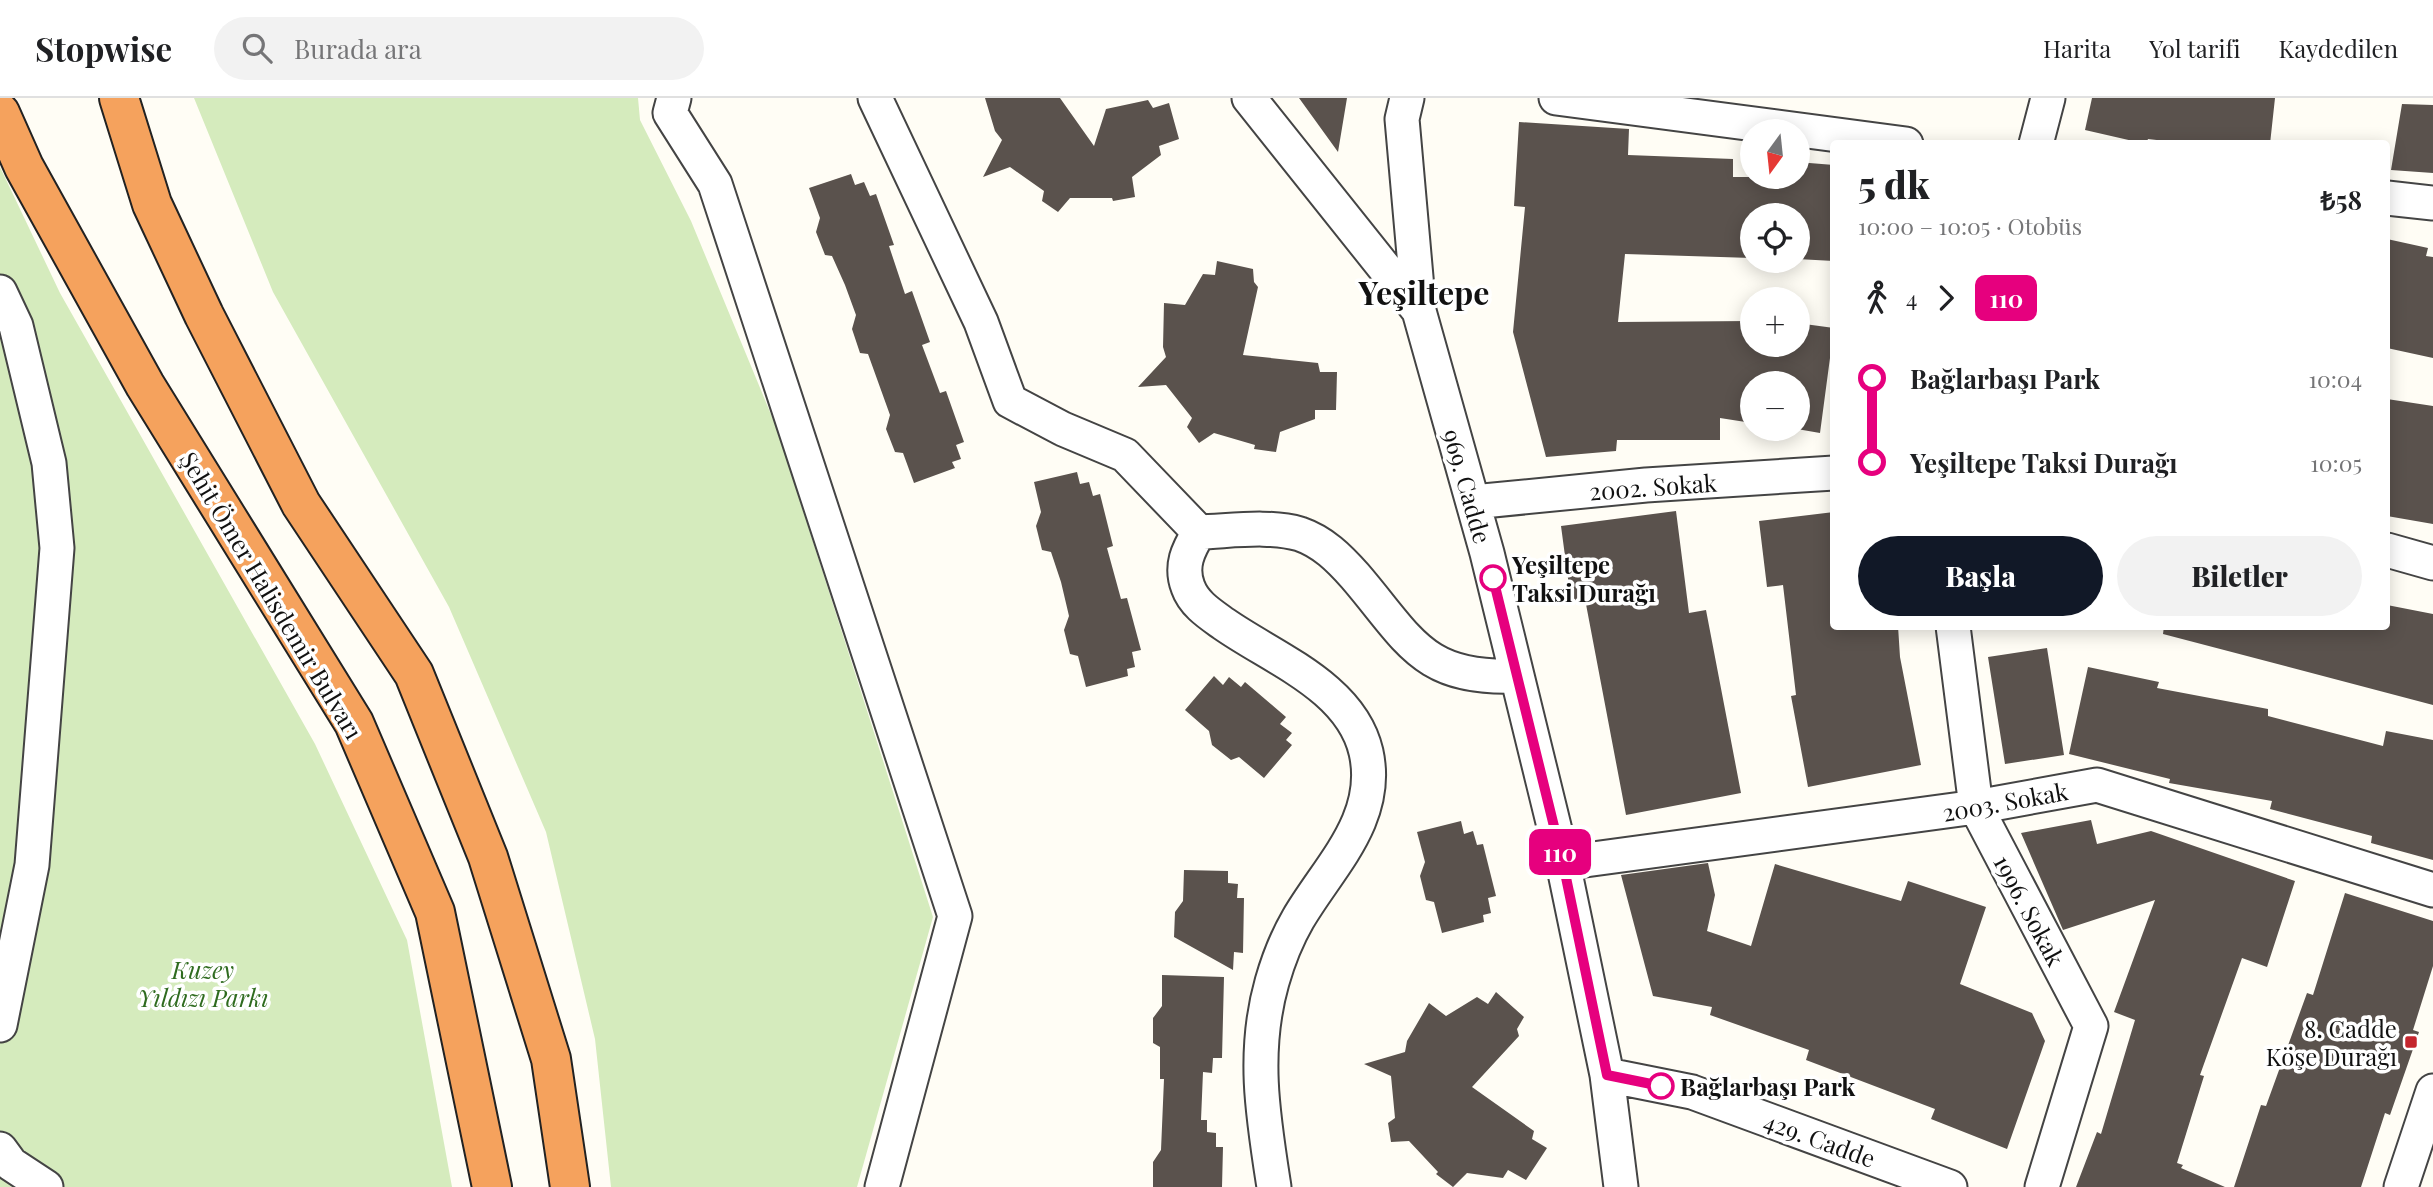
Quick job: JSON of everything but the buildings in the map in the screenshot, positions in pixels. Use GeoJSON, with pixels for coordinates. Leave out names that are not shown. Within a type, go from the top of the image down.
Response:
{"type":"FeatureCollection","features":[{"type":"Feature","properties":{"kind":"highway"},"geometry":{"type":"LineString","coordinates":[[119,98],[152,204],[204,315],[301,504],[414,674],[488,857],[551,1059],[570,1187]]}},
{"type":"Feature","properties":{"kind":"highway","name":"Şehit Ömer Halisdemir Bulvarı"},"geometry":{"type":"LineString","coordinates":[[0,113],[23,167],[145,385],[354,723],[435,912],[492,1187]]}},
{"type":"Feature","properties":{"kind":"street"},"geometry":{"type":"LineString","coordinates":[[674,98],[670,113],[715,184],[955,916],[882,1187]]}},
{"type":"Feature","properties":{"kind":"street"},"geometry":{"type":"LineString","coordinates":[[875,98],[981,322],[1010,401],[1063,429],[1125,455],[1199,532],[1279,530],[1310,539],[1338,557],[1417,651],[1435,663],[1458,673],[1485,677],[1517,676]]}},
{"type":"Feature","properties":{"kind":"street"},"geometry":{"type":"LineString","coordinates":[[1250,98],[1419,311]]}},
{"type":"Feature","properties":{"kind":"street","name":"969. Cadde"},"geometry":{"type":"LineString","coordinates":[[1407,98],[1402,119],[1419,311],[1473,502],[1563,863],[1607,1075],[1621,1187]]}},
{"type":"Feature","properties":{"kind":"street"},"geometry":{"type":"LineString","coordinates":[[1556,98],[1876,140]]}},
{"type":"Feature","properties":{"kind":"street"},"geometry":{"type":"LineString","coordinates":[[2037,140],[2048,98]]}},
{"type":"Feature","properties":{"kind":"street"},"geometry":{"type":"LineString","coordinates":[[2390,198],[2433,203]]}},
{"type":"Feature","properties":{"kind":"street"},"geometry":{"type":"LineString","coordinates":[[0,292],[16,326],[49,463],[57,548],[32,865],[6,976],[0,1025]]}},
{"type":"Feature","properties":{"kind":"street","name":"2002. Sokak"},"geometry":{"type":"LineString","coordinates":[[1473,502],[1830,473]]}},
{"type":"Feature","properties":{"kind":"street"},"geometry":{"type":"LineString","coordinates":[[1199,532],[1187,552],[1185,569],[1187,586],[1196,602],[1255,646],[1313,681],[1339,702],[1356,726],[1368,769],[1362,816],[1352,839],[1298,919],[1280,959],[1264,1012],[1259,1079],[1274,1187]]}},
{"type":"Feature","properties":{"kind":"street"},"geometry":{"type":"LineString","coordinates":[[2390,551],[2433,563]]}},
{"type":"Feature","properties":{"kind":"street","name":"1996. Sokak"},"geometry":{"type":"LineString","coordinates":[[1954,630],[1976,807],[2091,1026],[2042,1187]]}},
{"type":"Feature","properties":{"kind":"street","name":"2003. Sokak"},"geometry":{"type":"LineString","coordinates":[[1563,863],[1976,807],[2097,785],[2433,890]]}},
{"type":"Feature","properties":{"kind":"street","name":"429. Cadde"},"geometry":{"type":"LineString","coordinates":[[1607,1075],[1692,1092],[1950,1187]]}},
{"type":"Feature","properties":{"kind":"street"},"geometry":{"type":"LineString","coordinates":[[2402,1187],[2433,1091]]}},
{"type":"Feature","properties":{"kind":"street"},"geometry":{"type":"LineString","coordinates":[[0,1149],[11,1164],[46,1187]]}},
{"type":"Feature","properties":{"kind":"green space"},"geometry":{"type":"Polygon","coordinates":[[[194,98],[638,98],[640,120],[691,221],[777,429],[933,917],[857,1187],[611,1187],[595,1039],[546,832],[449,607],[273,292],[194,98]]]}},
{"type":"Feature","properties":{"kind":"green space","name":"Kuzey Yıldızı Parkı"},"geometry":{"type":"Polygon","coordinates":[[[0,167],[60,293],[315,744],[407,940],[452,1187],[0,1187],[0,167]]]}},
{"type":"Feature","properties":{"kind":"bus line","name":"110"},"geometry":{"type":"LineString","coordinates":[[1493,578],[1563,863],[1607,1075],[1661,1086]]}},
{"type":"Feature","properties":{"kind":"place","name":"Yeşiltepe Taksi Durağı"},"geometry":{"type":"Point","coordinates":[1493,578]}},
{"type":"Feature","properties":{"kind":"place","name":"8. Cadde Köşe Durağı"},"geometry":{"type":"Point","coordinates":[2411,1042]}},
{"type":"Feature","properties":{"kind":"place","name":"Bağlarbaşı Park"},"geometry":{"type":"Point","coordinates":[1661,1086]}},
{"type":"Feature","properties":{"kind":"district","name":"Yeşiltepe"},"geometry":{"type":"Point","coordinates":[1424,291]}}]}
